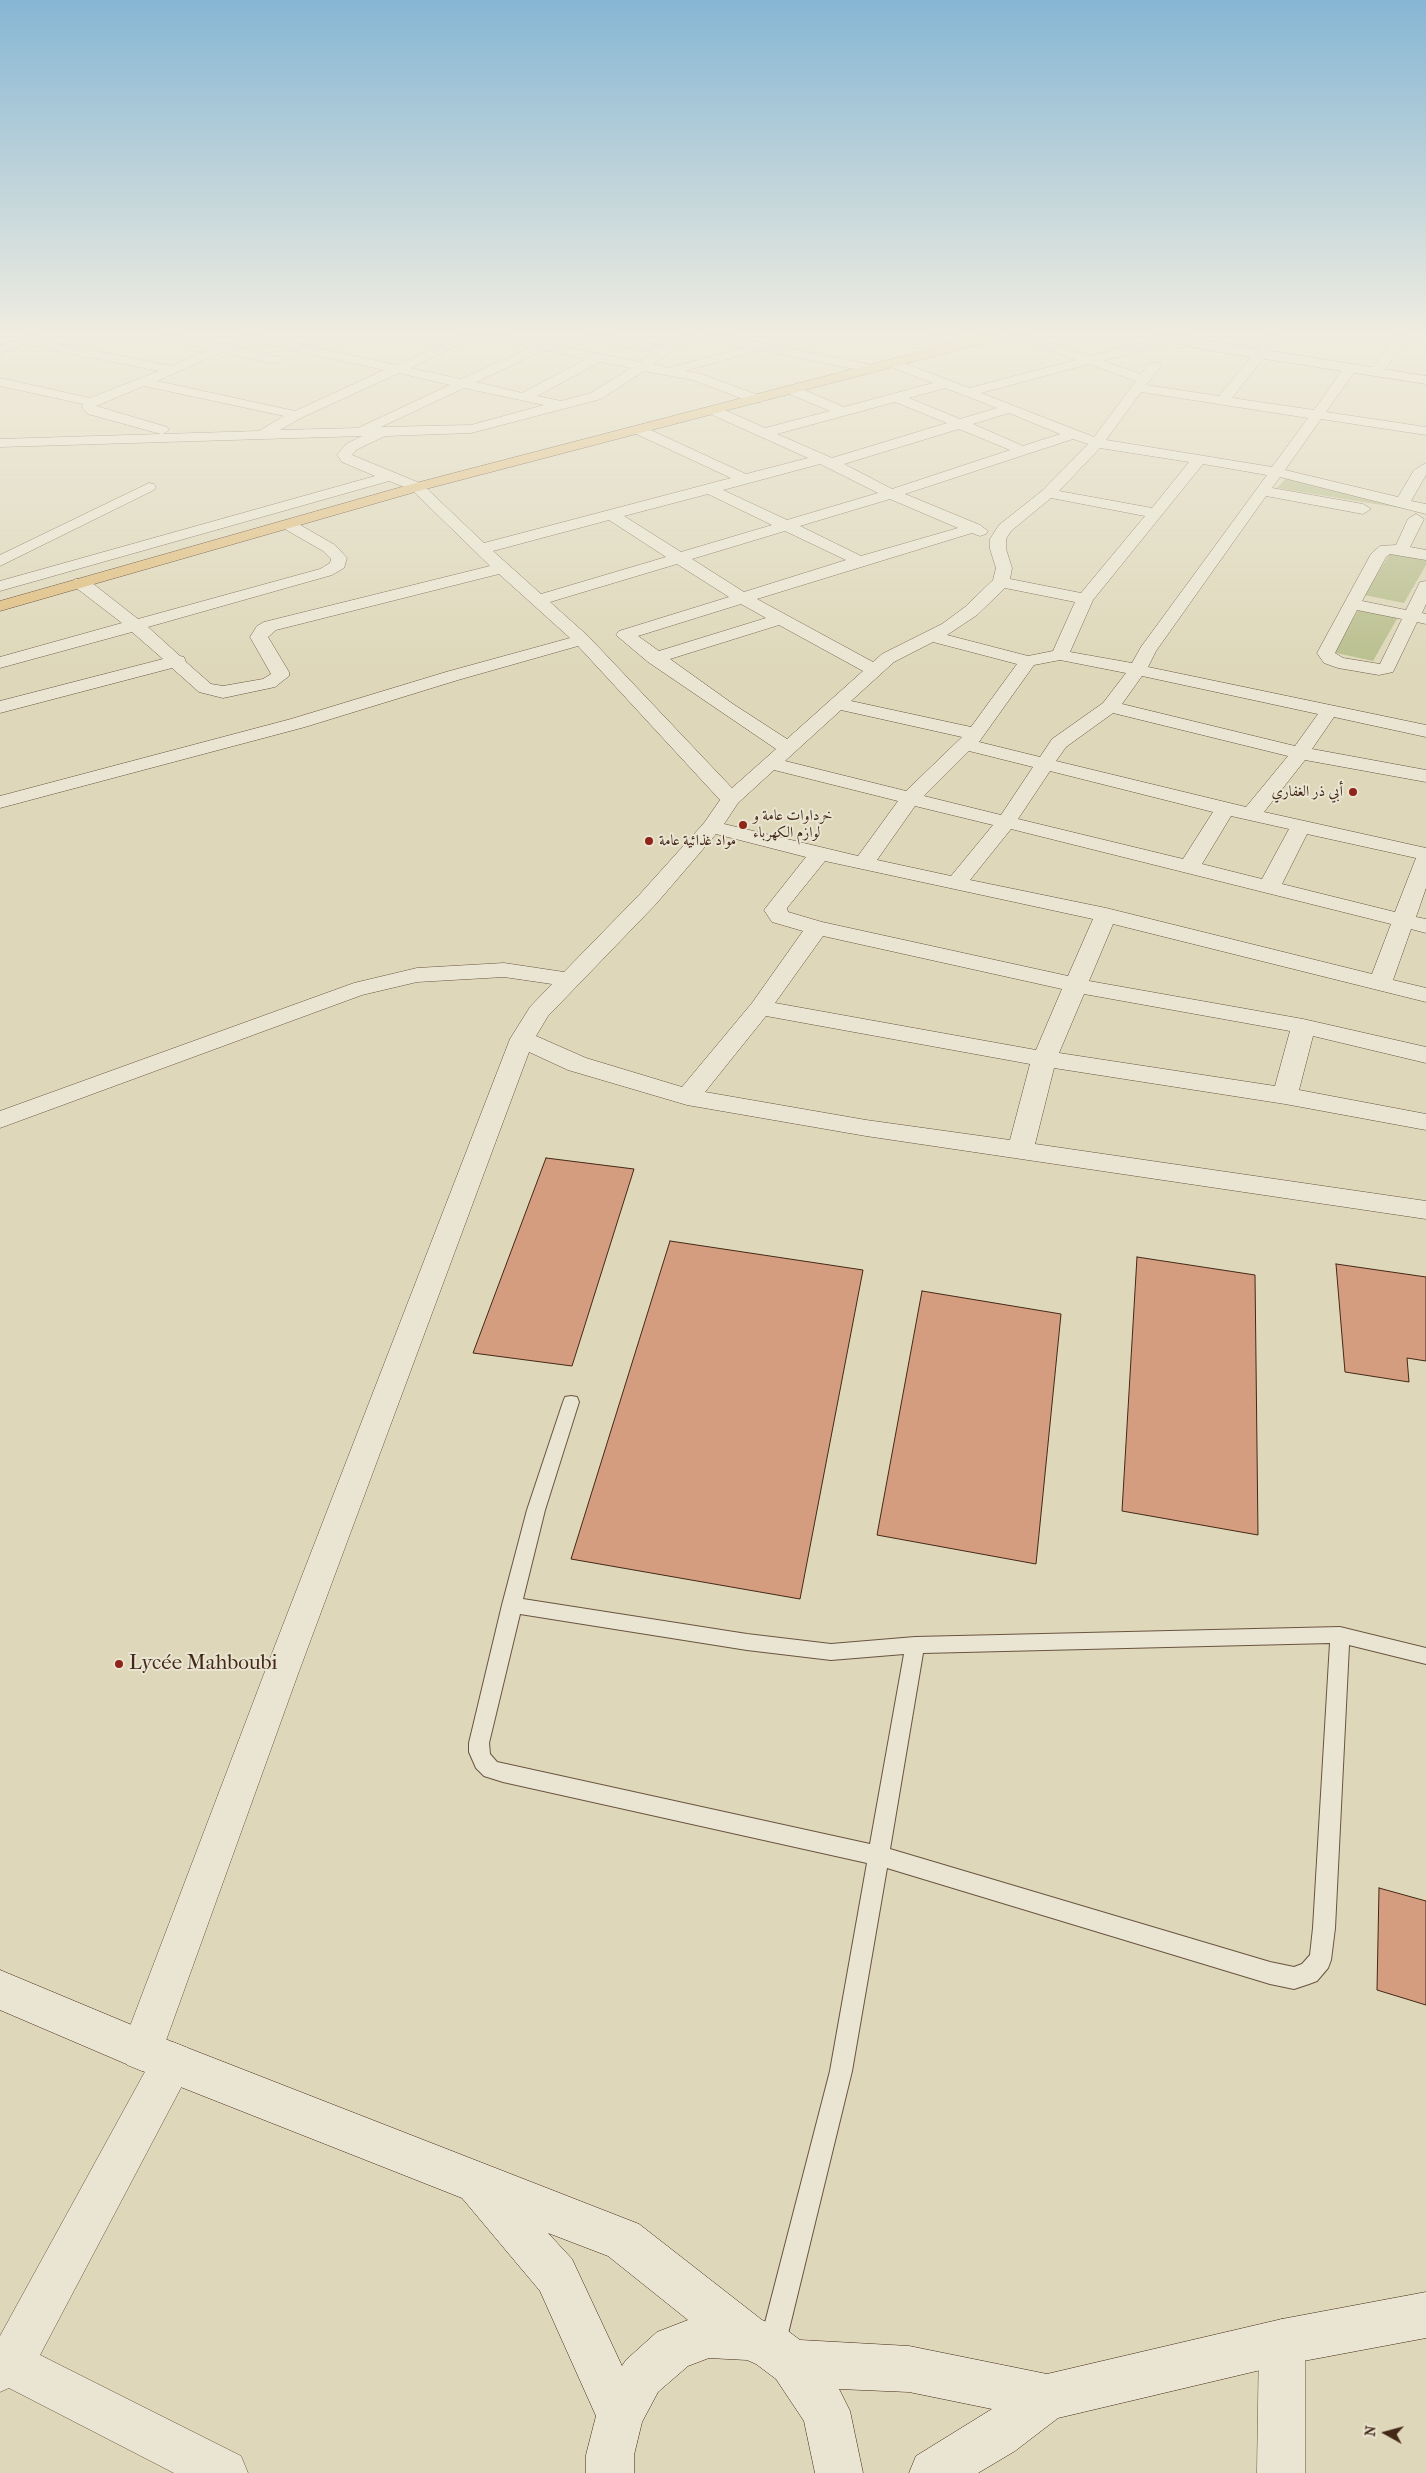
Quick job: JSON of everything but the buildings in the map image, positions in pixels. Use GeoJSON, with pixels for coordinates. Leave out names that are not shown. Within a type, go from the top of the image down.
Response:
{"type":"FeatureCollection","features":[{"type":"Feature","properties":{"kind":"main road"},"geometry":{"type":"LineString","coordinates":[[0,606],[417,488],[556,451]]}},
{"type":"Feature","properties":{"kind":"street"},"geometry":{"type":"LineString","coordinates":[[348,451],[344,456],[353,462],[417,488],[585,643],[731,799]]}},
{"type":"Feature","properties":{"kind":"street"},"geometry":{"type":"LineString","coordinates":[[685,451],[747,480]]}},
{"type":"Feature","properties":{"kind":"street"},"geometry":{"type":"LineString","coordinates":[[804,451],[891,494],[998,539]]}},
{"type":"Feature","properties":{"kind":"street"},"geometry":{"type":"LineString","coordinates":[[481,549],[861,451]]}},
{"type":"Feature","properties":{"kind":"street"},"geometry":{"type":"LineString","coordinates":[[224,2473],[5,2367],[158,2056],[285,1665],[522,1039],[538,1012],[568,979],[648,899],[711,827],[731,799],[888,658],[932,637],[971,611],[1001,582],[1004,568],[998,549],[998,539],[1005,528],[1048,493],[1089,451]]}},
{"type":"Feature","properties":{"kind":"street"},"geometry":{"type":"LineString","coordinates":[[1147,451],[1277,472],[1403,502],[1423,516]]}},
{"type":"Feature","properties":{"kind":"street"},"geometry":{"type":"LineString","coordinates":[[958,882],[1006,822],[1059,743],[1110,707],[1138,670],[1147,651],[1291,451]]}},
{"type":"Feature","properties":{"kind":"street"},"geometry":{"type":"LineString","coordinates":[[539,600],[1024,452]]}},
{"type":"Feature","properties":{"kind":"street"},"geometry":{"type":"LineString","coordinates":[[1060,655],[1085,599],[1199,460]]}},
{"type":"Feature","properties":{"kind":"street"},"geometry":{"type":"LineString","coordinates":[[1403,502],[1419,473],[1426,467]]}},
{"type":"Feature","properties":{"kind":"street"},"geometry":{"type":"LineString","coordinates":[[0,586],[390,476]]}},
{"type":"Feature","properties":{"kind":"street"},"geometry":{"type":"LineString","coordinates":[[0,561],[149,487]]}},
{"type":"Feature","properties":{"kind":"street"},"geometry":{"type":"LineString","coordinates":[[712,490],[860,561]]}},
{"type":"Feature","properties":{"kind":"street"},"geometry":{"type":"LineString","coordinates":[[1261,491],[1423,516]]}},
{"type":"Feature","properties":{"kind":"street"},"geometry":{"type":"LineString","coordinates":[[1048,493],[1154,513]]}},
{"type":"Feature","properties":{"kind":"street"},"geometry":{"type":"LineString","coordinates":[[612,515],[744,599],[875,670]]}},
{"type":"Feature","properties":{"kind":"street"},"geometry":{"type":"LineString","coordinates":[[1401,550],[1423,516]]}},
{"type":"Feature","properties":{"kind":"street"},"geometry":{"type":"LineString","coordinates":[[0,663],[326,572],[338,565],[339,558],[329,548],[289,525]]}},
{"type":"Feature","properties":{"kind":"street"},"geometry":{"type":"LineString","coordinates":[[0,802],[298,723],[452,676],[625,635],[860,561],[974,528]]}},
{"type":"Feature","properties":{"kind":"street"},"geometry":{"type":"LineString","coordinates":[[1426,555],[1386,549],[1379,554],[1326,653],[1330,659],[1338,663],[1367,669],[1379,670],[1387,668],[1419,618],[1426,586]]}},
{"type":"Feature","properties":{"kind":"street"},"geometry":{"type":"LineString","coordinates":[[81,583],[136,624],[205,688],[216,692],[231,692],[276,680],[280,672],[259,637],[263,630],[270,626],[502,568]]}},
{"type":"Feature","properties":{"kind":"street"},"geometry":{"type":"LineString","coordinates":[[1001,582],[1085,599]]}},
{"type":"Feature","properties":{"kind":"street"},"geometry":{"type":"LineString","coordinates":[[1352,604],[1419,618]]}},
{"type":"Feature","properties":{"kind":"street"},"geometry":{"type":"LineString","coordinates":[[654,658],[781,618]]}},
{"type":"Feature","properties":{"kind":"street"},"geometry":{"type":"LineString","coordinates":[[625,635],[654,658],[726,708],[788,748]]}},
{"type":"Feature","properties":{"kind":"street"},"geometry":{"type":"LineString","coordinates":[[932,637],[1028,661],[1060,655],[1426,731]]}},
{"type":"Feature","properties":{"kind":"street"},"geometry":{"type":"LineString","coordinates":[[0,707],[178,661]]}},
{"type":"Feature","properties":{"kind":"street"},"geometry":{"type":"LineString","coordinates":[[864,863],[910,797],[972,739],[1028,661]]}},
{"type":"Feature","properties":{"kind":"street"},"geometry":{"type":"LineString","coordinates":[[838,704],[972,739],[1044,763],[1225,809],[1426,854]]}},
{"type":"Feature","properties":{"kind":"street"},"geometry":{"type":"LineString","coordinates":[[1110,707],[1300,753],[1426,776]]}},
{"type":"Feature","properties":{"kind":"street"},"geometry":{"type":"LineString","coordinates":[[1251,814],[1300,753],[1330,710]]}},
{"type":"Feature","properties":{"kind":"street"},"geometry":{"type":"LineString","coordinates":[[772,764],[1426,926]]}},
{"type":"Feature","properties":{"kind":"street"},"geometry":{"type":"LineString","coordinates":[[1189,867],[1225,809]]}},
{"type":"Feature","properties":{"kind":"street"},"geometry":{"type":"LineString","coordinates":[[1269,887],[1301,826]]}},
{"type":"Feature","properties":{"kind":"street"},"geometry":{"type":"LineString","coordinates":[[711,827],[820,854],[1106,915],[1426,995]]}},
{"type":"Feature","properties":{"kind":"street"},"geometry":{"type":"LineString","coordinates":[[820,854],[775,910],[780,917],[817,928],[1075,985],[1303,1026],[1426,1055]]}},
{"type":"Feature","properties":{"kind":"street"},"geometry":{"type":"LineString","coordinates":[[1380,983],[1426,859]]}},
{"type":"Feature","properties":{"kind":"street"},"geometry":{"type":"LineString","coordinates":[[1020,1151],[1044,1059],[1106,915]]}},
{"type":"Feature","properties":{"kind":"street"},"geometry":{"type":"LineString","coordinates":[[687,1097],[760,1008],[817,928]]}},
{"type":"Feature","properties":{"kind":"street"},"geometry":{"type":"LineString","coordinates":[[0,1120],[354,990],[417,975],[504,970],[568,979]]}},
{"type":"Feature","properties":{"kind":"street"},"geometry":{"type":"LineString","coordinates":[[760,1008],[1044,1059],[1285,1096],[1426,1122]]}},
{"type":"Feature","properties":{"kind":"street"},"geometry":{"type":"LineString","coordinates":[[1285,1096],[1303,1026]]}},
{"type":"Feature","properties":{"kind":"street"},"geometry":{"type":"LineString","coordinates":[[522,1039],[577,1064],[687,1097],[866,1128],[1426,1210]]}},
{"type":"Feature","properties":{"kind":"street"},"geometry":{"type":"LineString","coordinates":[[0,1990],[476,2184],[623,2240],[770,2349],[826,2411],[839,2473]]}},
{"type":"Feature","properties":{"kind":"street"},"geometry":{"type":"LineString","coordinates":[[476,2184],[556,2276],[620,2415]]}},
{"type":"Feature","properties":{"kind":"street"},"geometry":{"type":"LineString","coordinates":[[932,2473],[998,2434],[1047,2397],[1282,2342],[1426,2315]]}},
{"type":"Feature","properties":{"kind":"street"},"geometry":{"type":"LineString","coordinates":[[610,2473],[610,2455],[620,2415],[642,2376],[673,2348],[709,2335],[770,2349],[909,2369],[1047,2397]]}},
{"type":"Feature","properties":{"kind":"street"},"geometry":{"type":"LineString","coordinates":[[1281,2473],[1282,2342]]}},
{"type":"Feature","properties":{"kind":"lane"},"geometry":{"type":"LineString","coordinates":[[571,1402],[536,1510],[511,1605],[479,1743],[479,1752],[483,1761],[491,1769],[879,1856],[1270,1973],[1294,1978],[1309,1973],[1320,1960],[1324,1928],[1340,1635]]}},
{"type":"Feature","properties":{"kind":"lane"},"geometry":{"type":"LineString","coordinates":[[511,1605],[747,1642],[831,1652],[915,1645],[1340,1635],[1426,1656]]}},
{"type":"Feature","properties":{"kind":"lane"},"geometry":{"type":"LineString","coordinates":[[770,2349],[841,2070],[915,1645]]}},
{"type":"Feature","properties":{"kind":"green space"},"geometry":{"type":"Polygon","coordinates":[[[1289,475],[1418,511],[1277,488],[1289,475]]]}},
{"type":"Feature","properties":{"kind":"green space"},"geometry":{"type":"Polygon","coordinates":[[[1391,552],[1426,559],[1426,565],[1404,603],[1364,595],[1391,552]]]}},
{"type":"Feature","properties":{"kind":"green space"},"geometry":{"type":"Polygon","coordinates":[[[1359,609],[1398,617],[1373,661],[1332,652],[1359,609]]]}},
{"type":"Feature","properties":{"kind":"place","name":"أبي ذر الغفاري"},"geometry":{"type":"Point","coordinates":[1353,792]}},
{"type":"Feature","properties":{"kind":"place","name":"خرداوات عامة و لوازم الكهرباء"},"geometry":{"type":"Point","coordinates":[743,825]}},
{"type":"Feature","properties":{"kind":"place","name":"مواد غذائية عامة"},"geometry":{"type":"Point","coordinates":[649,841]}},
{"type":"Feature","properties":{"kind":"place","name":"Lycée Mahboubi"},"geometry":{"type":"Point","coordinates":[119,1664]}}]}
